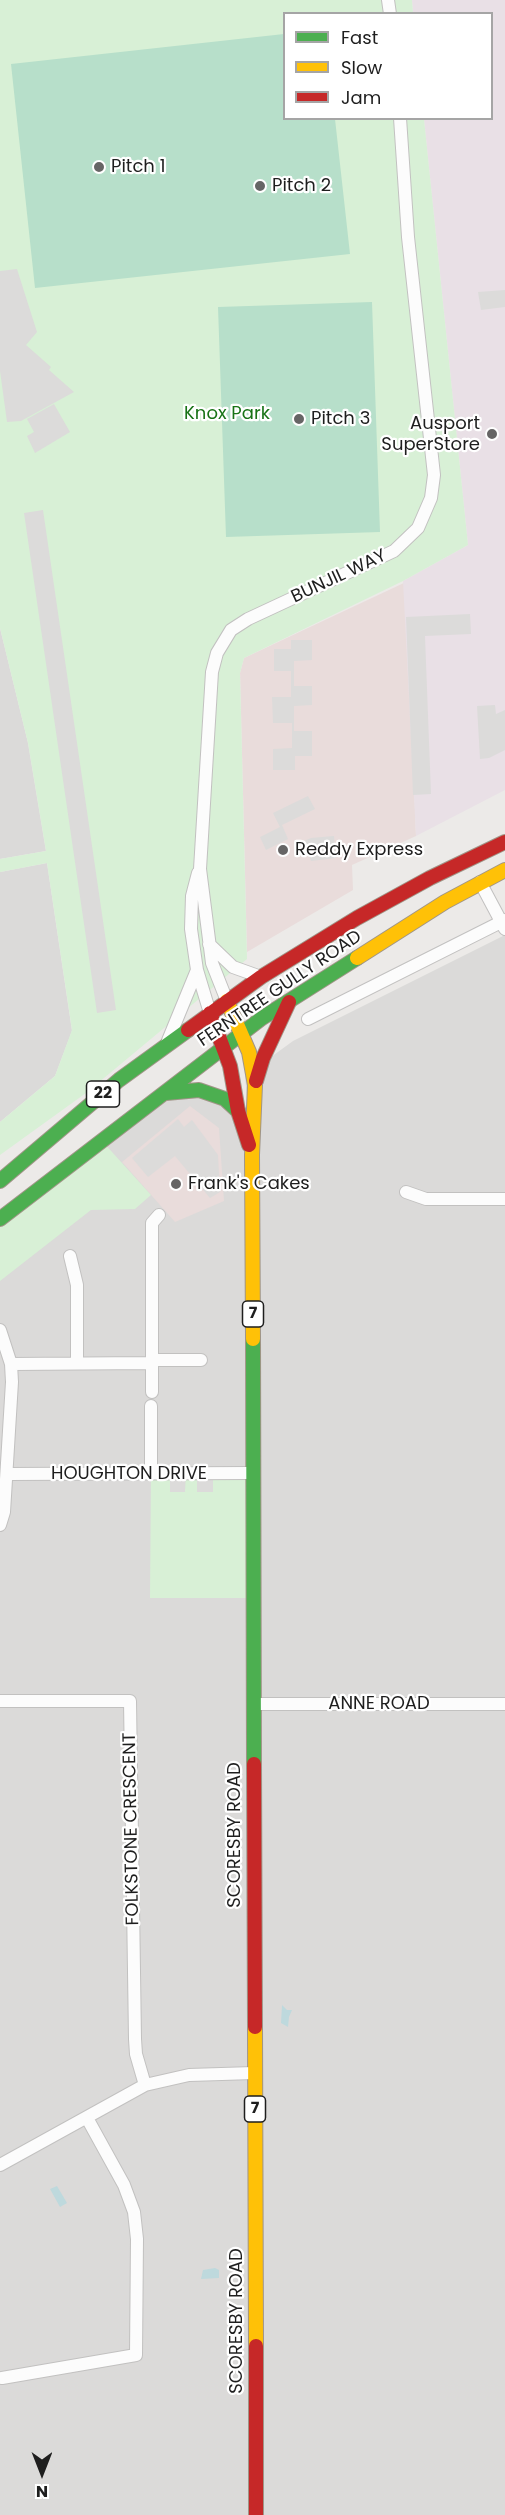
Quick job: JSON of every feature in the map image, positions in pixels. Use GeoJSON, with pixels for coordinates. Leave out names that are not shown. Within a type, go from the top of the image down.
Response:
{"type":"FeatureCollection","features":[{"type":"Feature","properties":{"kind":"main road","name":"FERNTREE GULLY ROAD"},"geometry":{"type":"LineString","coordinates":[[0,1181],[119,1080],[261,977],[357,918],[430,878],[505,842]]}},
{"type":"Feature","properties":{"kind":"main road","name":"FERNTREE GULLY ROAD"},"geometry":{"type":"LineString","coordinates":[[0,1219],[242,1032],[480,882],[505,870]]}},
{"type":"Feature","properties":{"kind":"main road","name":"7"},"geometry":{"type":"LineString","coordinates":[[227,1001],[242,1032]]}},
{"type":"Feature","properties":{"kind":"main road"},"geometry":{"type":"LineString","coordinates":[[255,1085],[263,1058],[289,1002]]}},
{"type":"Feature","properties":{"kind":"main road","name":"7"},"geometry":{"type":"LineString","coordinates":[[210,1013],[222,1047]]}},
{"type":"Feature","properties":{"kind":"main road","name":"SCORESBY ROAD"},"geometry":{"type":"LineString","coordinates":[[242,1032],[249,1052],[255,1085],[252,1155],[252,1473],[256,2515]]}},
{"type":"Feature","properties":{"kind":"main road","name":"SCORESBY ROAD"},"geometry":{"type":"LineString","coordinates":[[222,1047],[230,1066],[238,1111],[252,1155]]}},
{"type":"Feature","properties":{"kind":"main road"},"geometry":{"type":"LineString","coordinates":[[166,1093],[199,1090],[225,1099],[238,1111]]}},
{"type":"Feature","properties":{"kind":"street","name":"BUNJIL WAY"},"geometry":{"type":"LineString","coordinates":[[227,1001],[216,977],[208,944],[200,869],[212,672],[217,653],[225,637],[248,619],[394,551],[418,528],[431,498],[434,475],[408,237],[400,120]]}},
{"type":"Feature","properties":{"kind":"street","name":"BUNJIL WAY"},"geometry":{"type":"LineString","coordinates":[[200,869],[194,886],[190,915],[197,970],[210,1013]]}},
{"type":"Feature","properties":{"kind":"street"},"geometry":{"type":"LineString","coordinates":[[308,1019],[504,923],[480,882]]}},
{"type":"Feature","properties":{"kind":"street"},"geometry":{"type":"LineString","coordinates":[[208,944],[233,968],[261,977]]}},
{"type":"Feature","properties":{"kind":"street"},"geometry":{"type":"LineString","coordinates":[[167,1043],[197,970]]}},
{"type":"Feature","properties":{"kind":"street"},"geometry":{"type":"LineString","coordinates":[[406,1192],[426,1198],[505,1199]]}},
{"type":"Feature","properties":{"kind":"street"},"geometry":{"type":"LineString","coordinates":[[152,1392],[152,1222],[159,1215]]}},
{"type":"Feature","properties":{"kind":"street"},"geometry":{"type":"LineString","coordinates":[[70,1256],[77,1285],[77,1363]]}},
{"type":"Feature","properties":{"kind":"street"},"geometry":{"type":"LineString","coordinates":[[0,1330],[11,1365],[4,1433],[7,1474],[4,1512],[0,1525]]}},
{"type":"Feature","properties":{"kind":"street"},"geometry":{"type":"LineString","coordinates":[[11,1365],[201,1360]]}},
{"type":"Feature","properties":{"kind":"street"},"geometry":{"type":"LineString","coordinates":[[151,1406],[151,1473]]}},
{"type":"Feature","properties":{"kind":"street","name":"HOUGHTON DRIVE"},"geometry":{"type":"LineString","coordinates":[[7,1474],[252,1473]]}},
{"type":"Feature","properties":{"kind":"street","name":"FOLKSTONE CRESCENT"},"geometry":{"type":"LineString","coordinates":[[0,1701],[130,1701],[135,2047],[145,2085]]}},
{"type":"Feature","properties":{"kind":"street","name":"ANNE ROAD"},"geometry":{"type":"LineString","coordinates":[[253,1704],[505,1704]]}},
{"type":"Feature","properties":{"kind":"street"},"geometry":{"type":"LineString","coordinates":[[0,2165],[145,2085],[189,2075],[255,2073]]}},
{"type":"Feature","properties":{"kind":"street"},"geometry":{"type":"LineString","coordinates":[[2,2378],[136,2355],[137,2239],[134,2212],[124,2185],[87,2118]]}},
{"type":"Feature","properties":{"kind":"shaded area"},"geometry":{"type":"Polygon","coordinates":[[[412,0],[505,0],[505,790],[416,836],[403,581],[468,545],[424,120],[493,120],[493,12],[413,12],[412,0]]]}},
{"type":"Feature","properties":{"kind":"shaded area"},"geometry":{"type":"Polygon","coordinates":[[[17,269],[37,332],[26,345],[74,392],[21,421],[7,422],[0,371],[0,271],[17,269]]]}},
{"type":"Feature","properties":{"kind":"shaded area"},"geometry":{"type":"Polygon","coordinates":[[[505,290],[505,307],[481,310],[478,292],[505,290]]]}},
{"type":"Feature","properties":{"kind":"shaded area"},"geometry":{"type":"Polygon","coordinates":[[[54,404],[70,432],[35,453],[27,436],[34,432],[27,419],[54,404]]]}},
{"type":"Feature","properties":{"kind":"shaded area"},"geometry":{"type":"Polygon","coordinates":[[[43,510],[116,1010],[97,1013],[24,513],[43,510]]]}},
{"type":"Feature","properties":{"kind":"shaded area"},"geometry":{"type":"Polygon","coordinates":[[[406,582],[416,836],[352,865],[353,890],[247,952],[240,673],[244,658],[406,582]]]}},
{"type":"Feature","properties":{"kind":"shaded area"},"geometry":{"type":"Polygon","coordinates":[[[470,614],[471,634],[425,636],[431,794],[413,795],[406,617],[470,614]]]}},
{"type":"Feature","properties":{"kind":"shaded area"},"geometry":{"type":"Polygon","coordinates":[[[0,628],[28,743],[46,851],[0,859],[0,628]]]}},
{"type":"Feature","properties":{"kind":"shaded area"},"geometry":{"type":"Polygon","coordinates":[[[291,640],[312,640],[312,660],[294,661],[294,686],[312,686],[312,705],[294,706],[294,731],[312,731],[312,756],[295,756],[295,770],[273,770],[273,749],[292,748],[292,723],[273,723],[272,697],[291,697],[291,671],[274,671],[274,649],[291,649],[291,640]]]}},
{"type":"Feature","properties":{"kind":"shaded area"},"geometry":{"type":"Polygon","coordinates":[[[495,705],[496,714],[505,710],[505,750],[489,758],[480,759],[477,706],[495,705]]]}},
{"type":"Feature","properties":{"kind":"shaded area"},"geometry":{"type":"Polygon","coordinates":[[[308,796],[315,809],[282,825],[288,839],[266,850],[260,837],[280,827],[273,813],[308,796]]]}},
{"type":"Feature","properties":{"kind":"shaded area"},"geometry":{"type":"Polygon","coordinates":[[[334,836],[336,858],[311,861],[304,841],[311,838],[334,836]]]}},
{"type":"Feature","properties":{"kind":"shaded area"},"geometry":{"type":"Polygon","coordinates":[[[47,863],[72,1031],[55,1076],[0,1122],[0,872],[47,863]]]}},
{"type":"Feature","properties":{"kind":"shaded area"},"geometry":{"type":"Polygon","coordinates":[[[505,935],[505,2515],[0,2515],[0,1219],[166,1093],[225,1099],[252,1153],[245,1076],[293,1041],[505,935]]]}},
{"type":"Feature","properties":{"kind":"shaded area"},"geometry":{"type":"Polygon","coordinates":[[[190,1106],[219,1128],[224,1201],[175,1222],[122,1162],[190,1106]]]}},
{"type":"Feature","properties":{"kind":"shaded area"},"geometry":{"type":"Polygon","coordinates":[[[178,1119],[184,1127],[192,1120],[218,1155],[220,1192],[210,1198],[175,1156],[148,1177],[132,1158],[178,1119]]]}},
{"type":"Feature","properties":{"kind":"shaded area"},"geometry":{"type":"Polygon","coordinates":[[[170,1472],[186,1472],[185,1492],[170,1492],[170,1472]]]}},
{"type":"Feature","properties":{"kind":"shaded area"},"geometry":{"type":"Polygon","coordinates":[[[213,1472],[213,1492],[197,1492],[197,1473],[213,1472]]]}},
{"type":"Feature","properties":{"kind":"green space","name":"Knox Park"},"geometry":{"type":"Polygon","coordinates":[[[0,0],[412,0],[413,12],[283,12],[283,120],[424,120],[468,545],[403,581],[244,658],[240,673],[247,959],[86,1093],[0,1155],[0,1122],[55,1076],[72,1030],[47,863],[0,872],[0,859],[46,851],[28,743],[0,628],[0,0]]]}},
{"type":"Feature","properties":{"kind":"green space"},"geometry":{"type":"Polygon","coordinates":[[[283,34],[283,120],[335,120],[350,254],[35,288],[11,64],[283,34]]]}},
{"type":"Feature","properties":{"kind":"green space","name":"Pitch 3"},"geometry":{"type":"Polygon","coordinates":[[[372,302],[380,532],[226,537],[218,307],[372,302]]]}},
{"type":"Feature","properties":{"kind":"green space"},"geometry":{"type":"Polygon","coordinates":[[[103,1142],[151,1195],[135,1209],[91,1210],[0,1281],[0,1221],[103,1142]]]}},
{"type":"Feature","properties":{"kind":"green space"},"geometry":{"type":"Polygon","coordinates":[[[151,1473],[252,1473],[252,1598],[150,1598],[151,1473]]]}},
{"type":"Feature","properties":{"kind":"water"},"geometry":{"type":"Polygon","coordinates":[[[282,2005],[287,2010],[292,2010],[288,2027],[281,2023],[282,2005]]]}},
{"type":"Feature","properties":{"kind":"water"},"geometry":{"type":"Polygon","coordinates":[[[57,2186],[67,2203],[60,2207],[50,2189],[57,2186]]]}},
{"type":"Feature","properties":{"kind":"water"},"geometry":{"type":"Polygon","coordinates":[[[215,2268],[219,2270],[219,2278],[201,2279],[203,2270],[215,2268]]]}},
{"type":"Feature","properties":{"kind":"traffic: fast"},"geometry":{"type":"LineString","coordinates":[[0,1219],[262,1018],[357,958]]}},
{"type":"Feature","properties":{"kind":"traffic: fast"},"geometry":{"type":"LineString","coordinates":[[0,1181],[119,1080],[188,1030]]}},
{"type":"Feature","properties":{"kind":"traffic: fast"},"geometry":{"type":"LineString","coordinates":[[166,1093],[199,1090],[225,1099],[238,1111]]}},
{"type":"Feature","properties":{"kind":"traffic: fast"},"geometry":{"type":"LineString","coordinates":[[253,1339],[254,1764]]}},
{"type":"Feature","properties":{"kind":"traffic: slow"},"geometry":{"type":"LineString","coordinates":[[357,958],[445,902],[505,870]]}},
{"type":"Feature","properties":{"kind":"traffic: slow"},"geometry":{"type":"LineString","coordinates":[[227,1001],[249,1052],[255,1085],[252,1155],[253,1339]]}},
{"type":"Feature","properties":{"kind":"traffic: slow"},"geometry":{"type":"LineString","coordinates":[[255,2027],[256,2346]]}},
{"type":"Feature","properties":{"kind":"traffic: jam"},"geometry":{"type":"LineString","coordinates":[[188,1030],[261,977],[357,918],[430,878],[505,842]]}},
{"type":"Feature","properties":{"kind":"traffic: jam"},"geometry":{"type":"LineString","coordinates":[[256,1081],[263,1058],[289,1002]]}},
{"type":"Feature","properties":{"kind":"traffic: jam"},"geometry":{"type":"LineString","coordinates":[[210,1013],[230,1066],[238,1111],[249,1145]]}},
{"type":"Feature","properties":{"kind":"traffic: jam"},"geometry":{"type":"LineString","coordinates":[[254,1764],[255,2027]]}},
{"type":"Feature","properties":{"kind":"traffic: jam"},"geometry":{"type":"LineString","coordinates":[[256,2346],[256,2515]]}},
{"type":"Feature","properties":{"kind":"place","name":"Pitch 1"},"geometry":{"type":"Point","coordinates":[99,167]}},
{"type":"Feature","properties":{"kind":"place","name":"Pitch 2"},"geometry":{"type":"Point","coordinates":[260,186]}},
{"type":"Feature","properties":{"kind":"place","name":"Pitch 3"},"geometry":{"type":"Point","coordinates":[299,419]}},
{"type":"Feature","properties":{"kind":"place","name":"Ausport SuperStore"},"geometry":{"type":"Point","coordinates":[492,434]}},
{"type":"Feature","properties":{"kind":"place","name":"Reddy Express"},"geometry":{"type":"Point","coordinates":[283,850]}},
{"type":"Feature","properties":{"kind":"place","name":"Frank's Cakes"},"geometry":{"type":"Point","coordinates":[176,1184]}}]}
